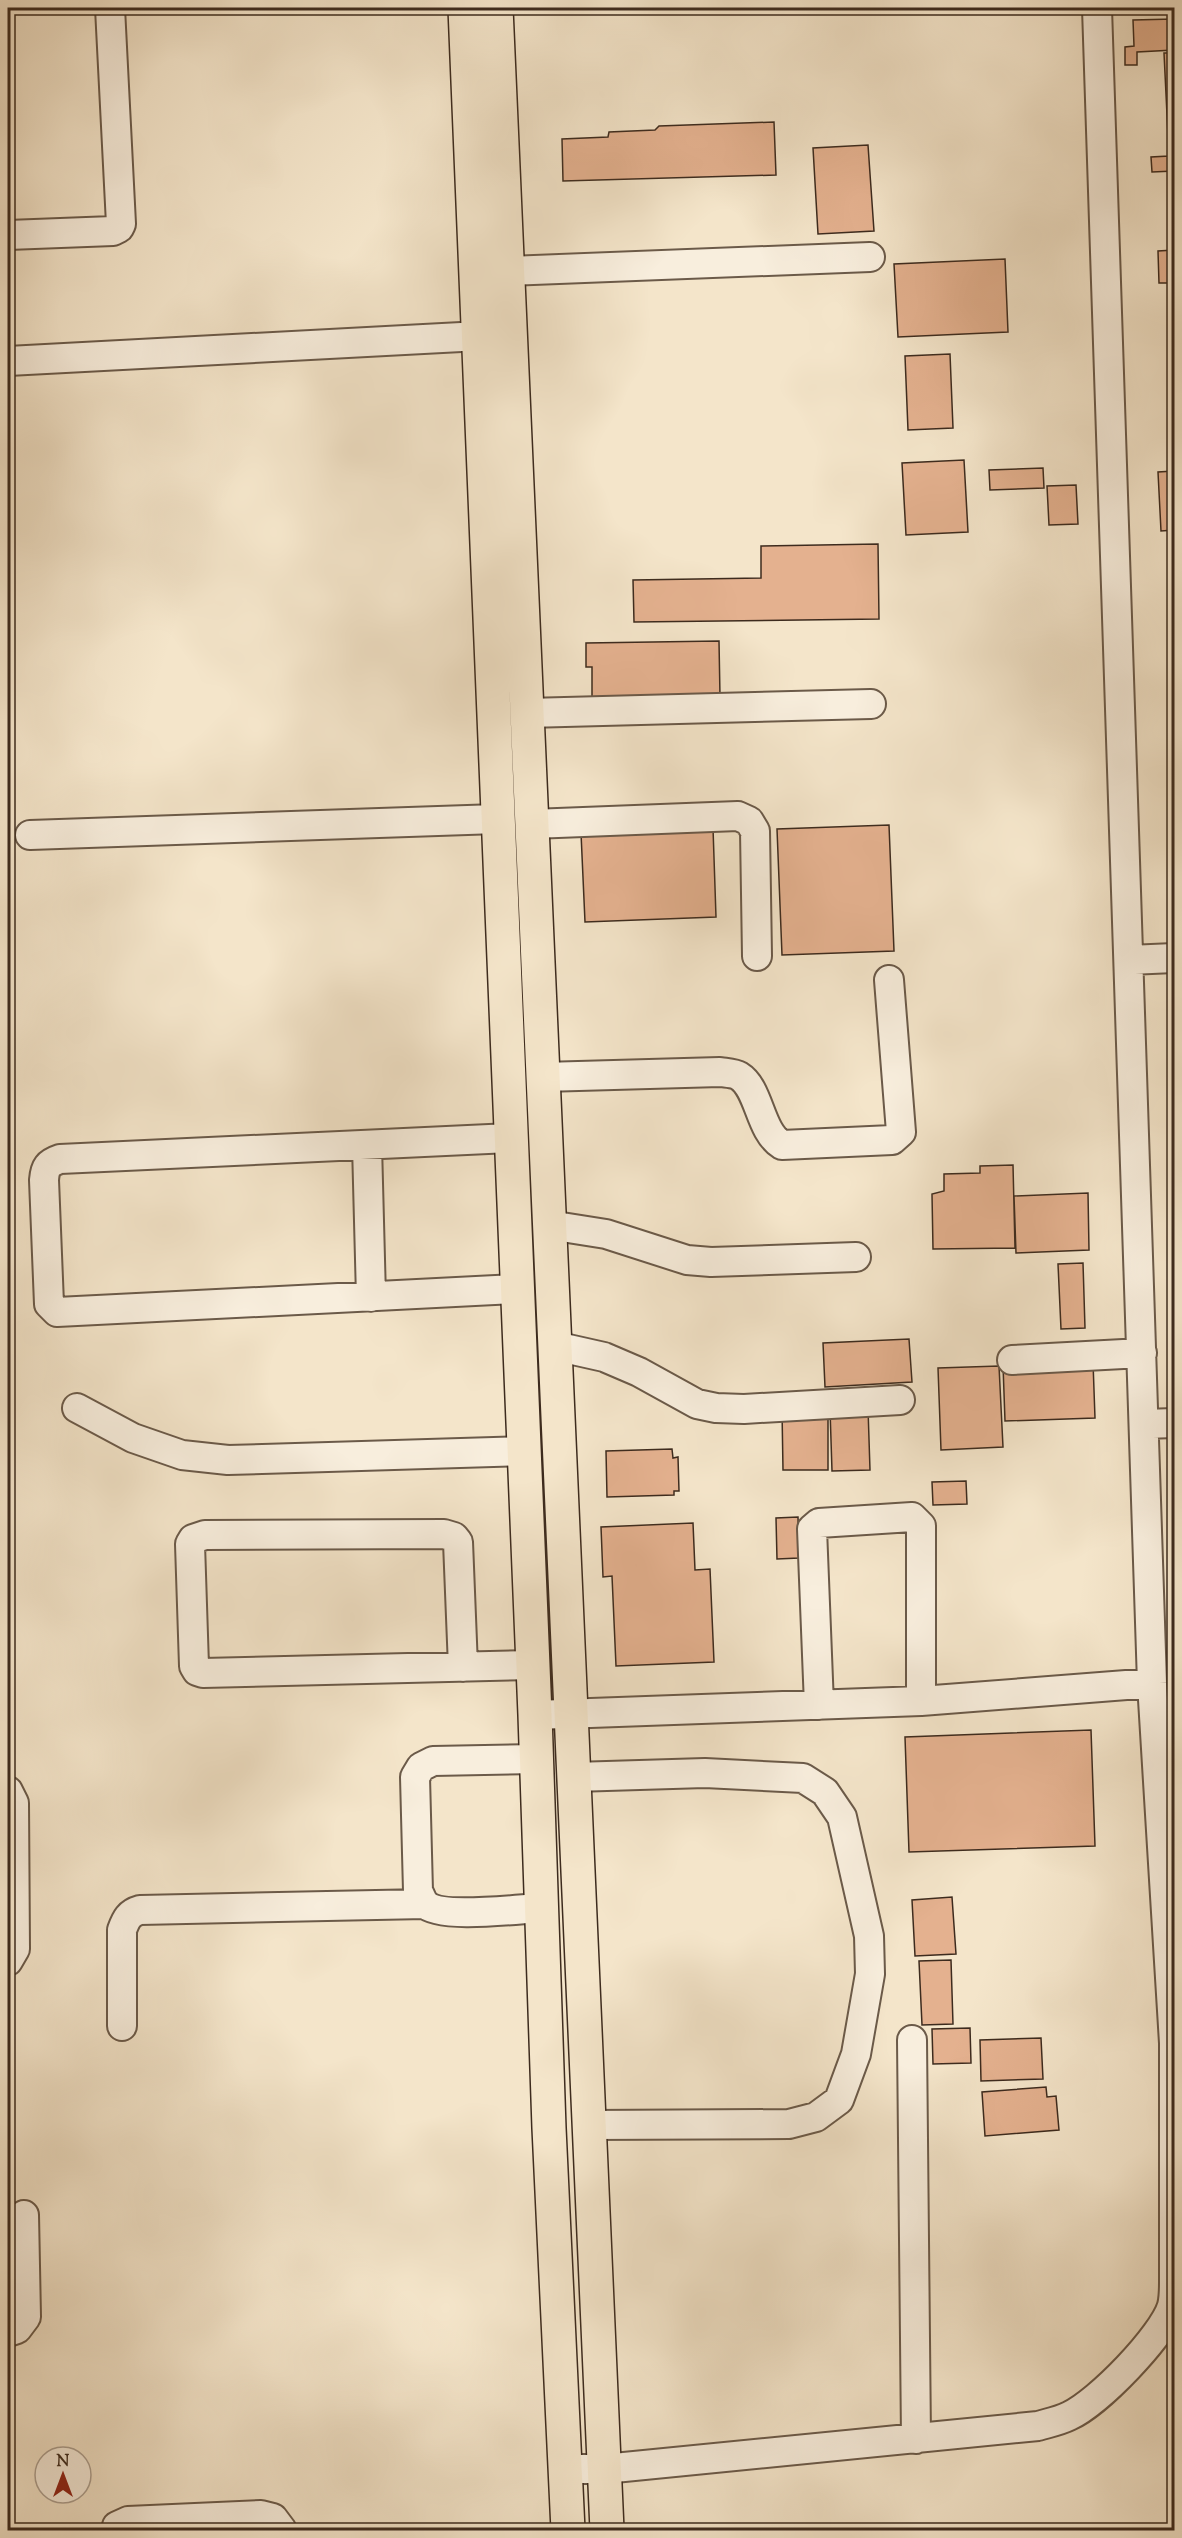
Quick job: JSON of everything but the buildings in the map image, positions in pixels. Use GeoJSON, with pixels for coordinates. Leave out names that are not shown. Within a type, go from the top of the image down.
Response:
{"type":"FeatureCollection","features":[{"type":"Feature","properties":{"kind":"highway"},"geometry":{"type":"LineString","coordinates":[[465,8],[527,713],[607,2530]]}},
{"type":"Feature","properties":{"kind":"highway"},"geometry":{"type":"LineString","coordinates":[[496,8],[507,271],[494,335],[497,819],[535,1715],[549,2128],[568,2530]]}},
{"type":"Feature","properties":{"kind":"street"},"geometry":{"type":"LineString","coordinates":[[8,235],[113,231],[121,224],[110,8]]}},
{"type":"Feature","properties":{"kind":"street"},"geometry":{"type":"LineString","coordinates":[[565,2469],[604,2469],[1038,2426],[1069,2416],[1099,2396],[1152,2339],[1172,2307],[1174,2282],[1174,2043],[1152,1683],[1097,8]]}},
{"type":"Feature","properties":{"kind":"street"},"geometry":{"type":"LineString","coordinates":[[507,271],[870,257]]}},
{"type":"Feature","properties":{"kind":"street"},"geometry":{"type":"LineString","coordinates":[[8,361],[494,335]]}},
{"type":"Feature","properties":{"kind":"street"},"geometry":{"type":"LineString","coordinates":[[527,713],[871,704]]}},
{"type":"Feature","properties":{"kind":"street"},"geometry":{"type":"LineString","coordinates":[[532,824],[738,816],[749,821],[755,831],[757,956]]}},
{"type":"Feature","properties":{"kind":"street"},"geometry":{"type":"LineString","coordinates":[[30,835],[497,819]]}},
{"type":"Feature","properties":{"kind":"street"},"geometry":{"type":"LineString","coordinates":[[1129,960],[1174,958]]}},
{"type":"Feature","properties":{"kind":"street"},"geometry":{"type":"LineString","coordinates":[[543,1077],[720,1072],[737,1075],[745,1081],[771,1135],[782,1144],[892,1140],[901,1132],[889,981]]}},
{"type":"Feature","properties":{"kind":"street"},"geometry":{"type":"LineString","coordinates":[[511,1138],[60,1159],[50,1162],[45,1169],[44,1180],[49,1304],[57,1312],[517,1289]]}},
{"type":"Feature","properties":{"kind":"street"},"geometry":{"type":"LineString","coordinates":[[367,1144],[372,1298]]}},
{"type":"Feature","properties":{"kind":"street"},"geometry":{"type":"LineString","coordinates":[[549,1224],[606,1234],[695,1261],[856,1257]]}},
{"type":"Feature","properties":{"kind":"street"},"geometry":{"type":"LineString","coordinates":[[555,1346],[604,1357],[639,1372],[697,1404],[716,1408],[744,1409],[900,1400]]}},
{"type":"Feature","properties":{"kind":"street"},"geometry":{"type":"LineString","coordinates":[[1012,1360],[1142,1353]]}},
{"type":"Feature","properties":{"kind":"street"},"geometry":{"type":"LineString","coordinates":[[77,1408],[133,1438],[182,1455],[228,1460],[524,1451]]}},
{"type":"Feature","properties":{"kind":"street"},"geometry":{"type":"LineString","coordinates":[[1145,1424],[1174,1423]]}},
{"type":"Feature","properties":{"kind":"street"},"geometry":{"type":"LineString","coordinates":[[819,1705],[812,1529],[819,1523],[912,1517],[921,1526],[921,1701]]}},
{"type":"Feature","properties":{"kind":"street"},"geometry":{"type":"LineString","coordinates":[[463,1667],[458,1542],[454,1537],[444,1534],[205,1535],[193,1539],[190,1544],[197,1671],[203,1673],[463,1667],[533,1665]]}},
{"type":"Feature","properties":{"kind":"street"},"geometry":{"type":"LineString","coordinates":[[535,1715],[921,1701],[1152,1683]]}},
{"type":"Feature","properties":{"kind":"street"},"geometry":{"type":"LineString","coordinates":[[425,1904],[418,1891],[416,1823],[415,1778],[421,1767],[433,1761],[536,1759]]}},
{"type":"Feature","properties":{"kind":"street"},"geometry":{"type":"LineString","coordinates":[[574,1778],[705,1773],[803,1778],[825,1792],[842,1817],[869,1936],[870,1974],[856,2054],[839,2100],[816,2117],[789,2124],[589,2125]]}},
{"type":"Feature","properties":{"kind":"street"},"geometry":{"type":"LineString","coordinates":[[8,1791],[14,1803],[15,1937],[15,1948],[8,1961]]}},
{"type":"Feature","properties":{"kind":"street"},"geometry":{"type":"LineString","coordinates":[[122,2026],[122,1930],[126,1919],[132,1912],[425,1904],[438,1910],[462,1912],[541,1908]]}},
{"type":"Feature","properties":{"kind":"street"},"geometry":{"type":"LineString","coordinates":[[912,2040],[916,2439]]}},
{"type":"Feature","properties":{"kind":"street"},"geometry":{"type":"LineString","coordinates":[[8,2332],[16,2328],[26,2317],[24,2215]]}},
{"type":"Feature","properties":{"kind":"street"},"geometry":{"type":"LineString","coordinates":[[116,2530],[117,2526],[128,2521],[261,2515],[273,2518],[282,2530]]}}]}
